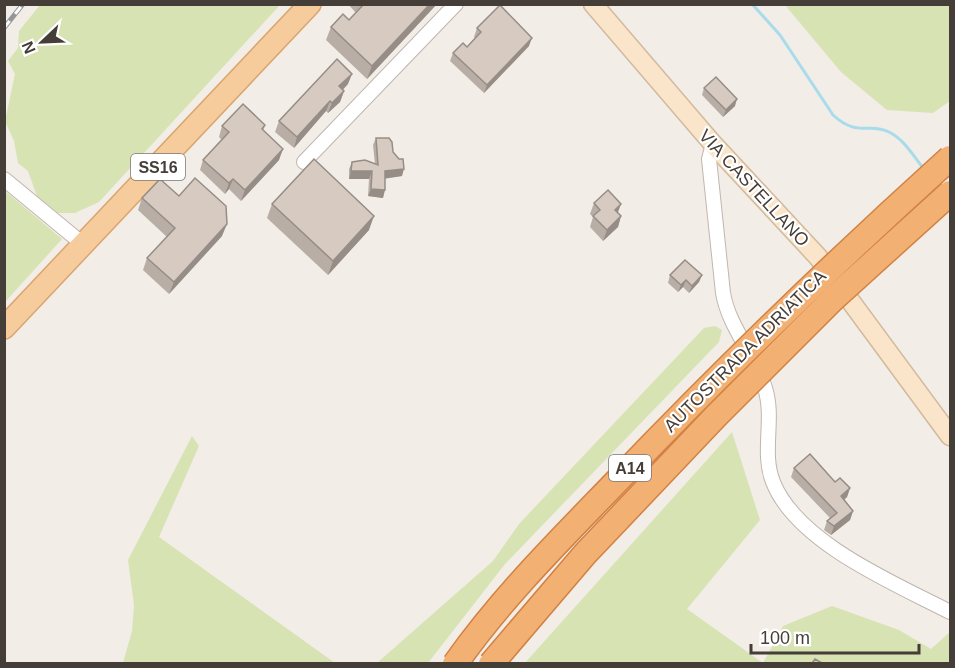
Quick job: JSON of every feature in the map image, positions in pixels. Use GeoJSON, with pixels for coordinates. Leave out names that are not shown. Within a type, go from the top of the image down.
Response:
{"type":"FeatureCollection","features":[{"type":"Feature","properties":{"kind":"highway","name":"AUTOSTRADA ADRIATICA"},"geometry":{"type":"LineString","coordinates":[[455,663],[480,628],[521,580],[703,391],[814,281],[951,158]]}},
{"type":"Feature","properties":{"kind":"highway","name":"AUTOSTRADA ADRIATICA"},"geometry":{"type":"LineString","coordinates":[[492,663],[585,554],[716,416],[833,299],[951,193]]}},
{"type":"Feature","properties":{"kind":"main road","name":"SS16"},"geometry":{"type":"LineString","coordinates":[[4,328],[310,4]]}},
{"type":"Feature","properties":{"kind":"street"},"geometry":{"type":"LineString","coordinates":[[304,162],[456,4]]}},
{"type":"Feature","properties":{"kind":"street","name":"VIA CASTELLANO"},"geometry":{"type":"LineString","coordinates":[[593,4],[713,144],[818,257],[951,436]]}},
{"type":"Feature","properties":{"kind":"street"},"geometry":{"type":"LineString","coordinates":[[713,144],[709,159],[726,312],[765,386],[770,422],[767,457],[773,483],[788,504],[825,543],[866,570],[951,612]]}},
{"type":"Feature","properties":{"kind":"street"},"geometry":{"type":"LineString","coordinates":[[4,179],[84,245]]}},
{"type":"Feature","properties":{"kind":"green space"},"geometry":{"type":"Polygon","coordinates":[[[40,5],[280,5],[99,202],[75,213],[58,213],[37,196],[28,171],[18,163],[14,141],[5,121],[15,74],[8,61],[18,48],[19,31],[40,5]]]}},
{"type":"Feature","properties":{"kind":"green space"},"geometry":{"type":"Polygon","coordinates":[[[785,5],[950,5],[950,101],[933,113],[887,110],[841,72],[785,5]]]}},
{"type":"Feature","properties":{"kind":"green space"},"geometry":{"type":"Polygon","coordinates":[[[5,191],[62,239],[4,302],[5,191]]]}},
{"type":"Feature","properties":{"kind":"green space"},"geometry":{"type":"Polygon","coordinates":[[[715,326],[722,330],[719,342],[505,564],[428,663],[377,663],[493,561],[519,524],[704,328],[715,326]]]}},
{"type":"Feature","properties":{"kind":"green space"},"geometry":{"type":"Polygon","coordinates":[[[732,432],[760,520],[687,609],[763,663],[783,626],[832,606],[899,630],[931,649],[950,632],[950,663],[524,664],[732,432]]]}},
{"type":"Feature","properties":{"kind":"green space"},"geometry":{"type":"Polygon","coordinates":[[[192,436],[199,446],[159,537],[335,663],[123,663],[132,631],[134,605],[128,560],[192,436]]]}},
{"type":"Feature","properties":{"kind":"building"},"geometry":{"type":"Polygon","coordinates":[[[364,4],[430,4],[372,66],[331,27],[343,14],[349,20],[364,4]]]}},
{"type":"Feature","properties":{"kind":"building"},"geometry":{"type":"Polygon","coordinates":[[[500,5],[532,38],[487,85],[453,53],[463,43],[467,47],[481,32],[477,28],[500,5]]]}},
{"type":"Feature","properties":{"kind":"building"},"geometry":{"type":"Polygon","coordinates":[[[337,59],[352,74],[339,86],[344,91],[332,103],[330,101],[297,137],[279,121],[337,59]]]}},
{"type":"Feature","properties":{"kind":"building"},"geometry":{"type":"Polygon","coordinates":[[[716,77],[737,99],[726,110],[704,88],[716,77]]]}},
{"type":"Feature","properties":{"kind":"building"},"geometry":{"type":"Polygon","coordinates":[[[243,104],[265,125],[262,129],[283,149],[245,190],[233,179],[229,183],[203,160],[229,132],[222,126],[243,104]]]}},
{"type":"Feature","properties":{"kind":"building"},"geometry":{"type":"Polygon","coordinates":[[[376,138],[389,138],[393,152],[399,159],[403,159],[404,169],[385,171],[385,190],[371,189],[372,171],[351,171],[352,162],[365,160],[378,165],[376,138]]]}},
{"type":"Feature","properties":{"kind":"building"},"geometry":{"type":"Polygon","coordinates":[[[314,159],[374,216],[333,261],[272,204],[314,159]]]}},
{"type":"Feature","properties":{"kind":"building"},"geometry":{"type":"Polygon","coordinates":[[[195,178],[226,206],[227,224],[174,282],[147,258],[175,228],[142,198],[160,179],[179,196],[195,178]]]}},
{"type":"Feature","properties":{"kind":"building"},"geometry":{"type":"Polygon","coordinates":[[[608,190],[621,204],[615,210],[621,216],[607,230],[593,216],[600,210],[594,203],[608,190]]]}},
{"type":"Feature","properties":{"kind":"building"},"geometry":{"type":"Polygon","coordinates":[[[685,260],[702,275],[692,286],[686,280],[681,285],[670,275],[685,260]]]}},
{"type":"Feature","properties":{"kind":"building"},"geometry":{"type":"Polygon","coordinates":[[[810,454],[835,482],[840,478],[850,488],[841,496],[853,511],[834,526],[827,521],[837,513],[794,468],[810,454]]]}},
{"type":"Feature","properties":{"kind":"waterway"},"geometry":{"type":"LineString","coordinates":[[752,4],[780,35],[833,115],[849,126],[882,129],[895,135],[924,169]]}},
{"type":"Feature","properties":{"kind":"railway"},"geometry":{"type":"LineString","coordinates":[[4,28],[23,4]]}}]}
